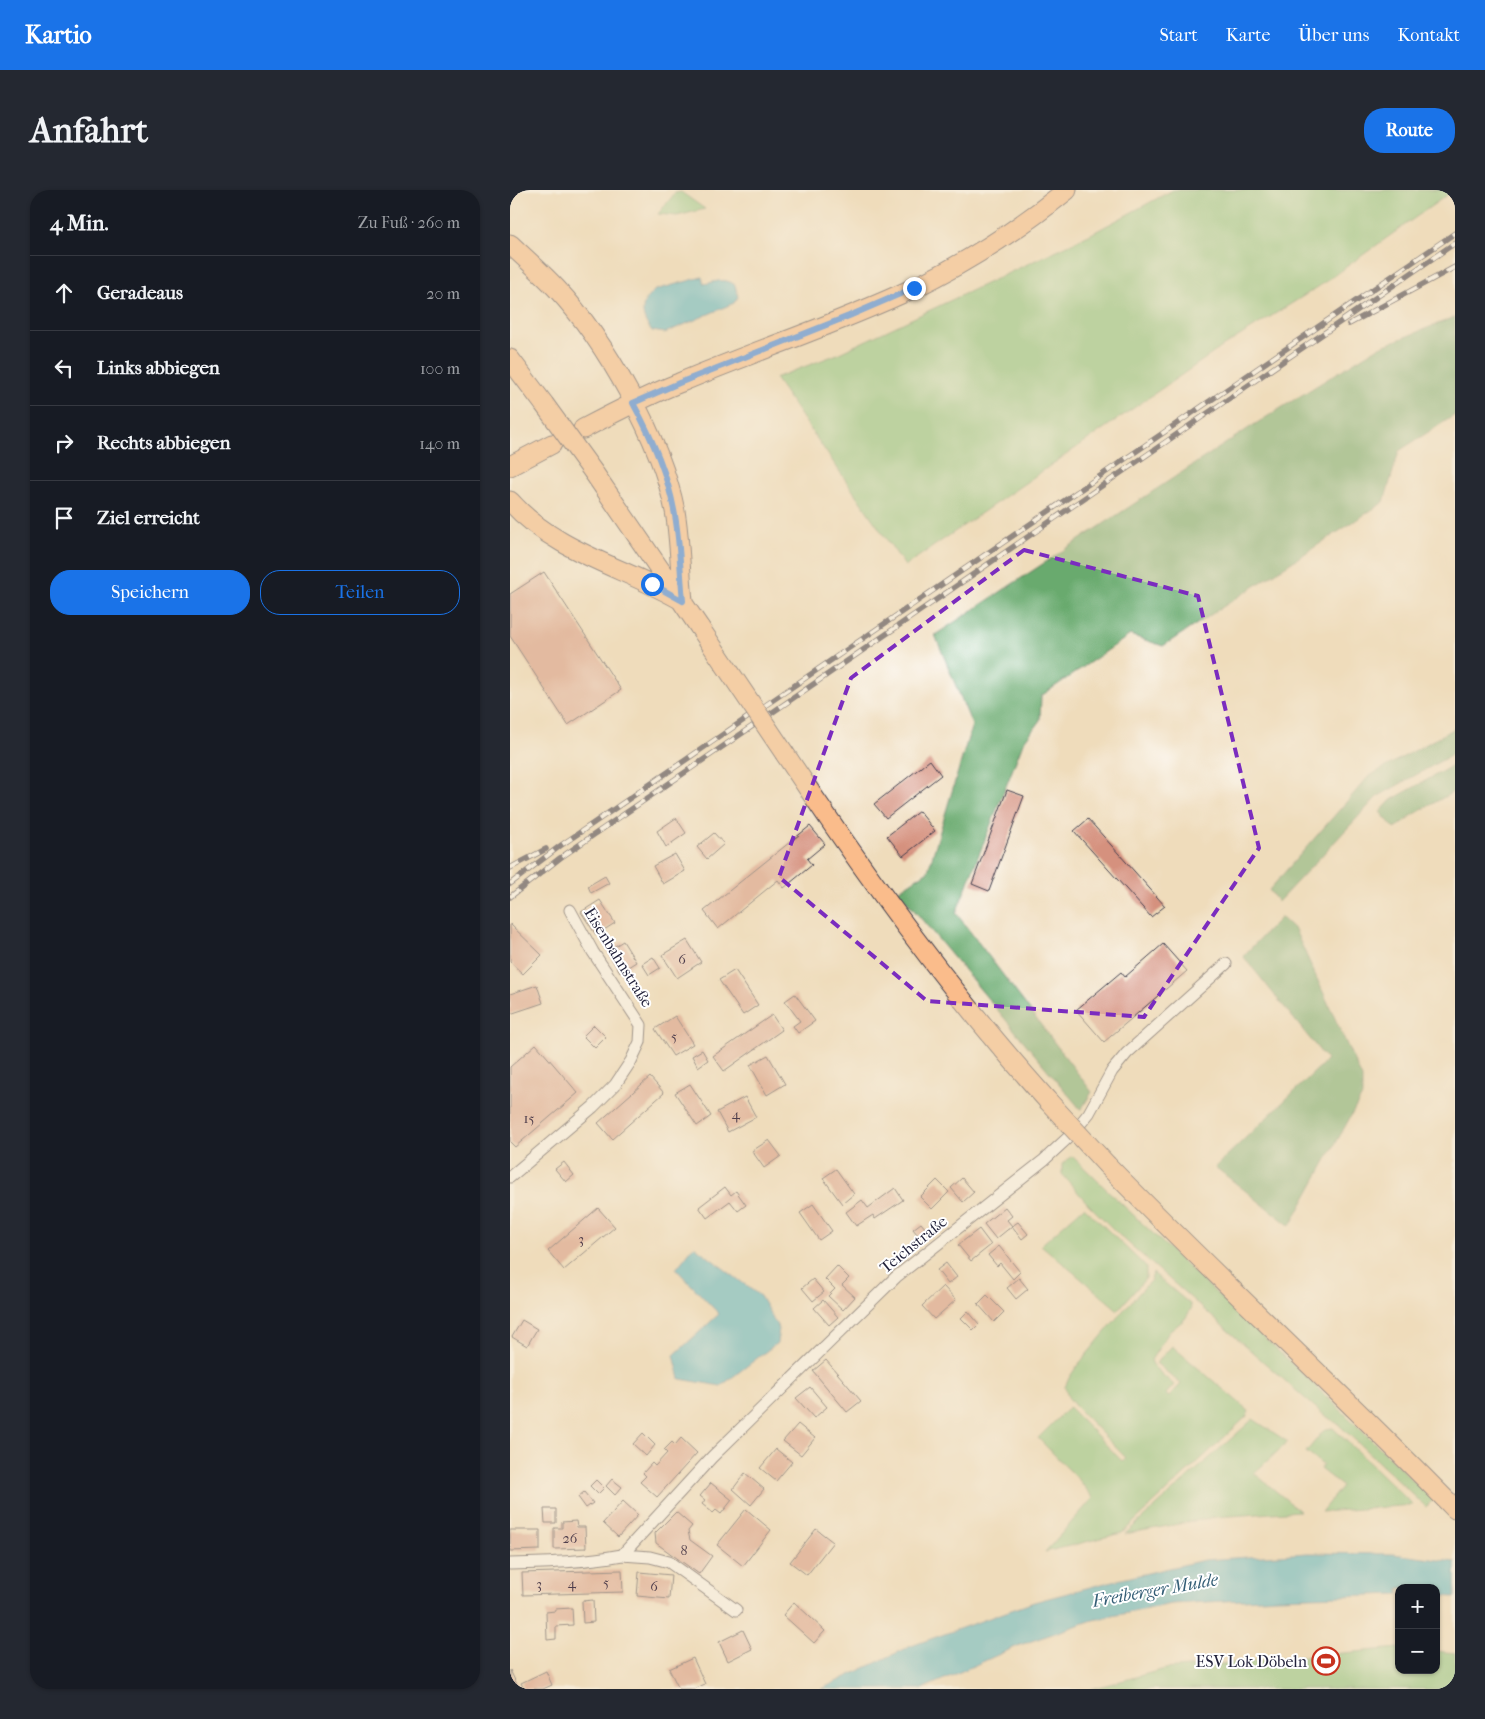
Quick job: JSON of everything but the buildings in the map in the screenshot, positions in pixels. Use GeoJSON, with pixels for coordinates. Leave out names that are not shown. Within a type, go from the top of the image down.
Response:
{"type":"FeatureCollection","features":[{"type":"Feature","properties":{"kind":"main road"},"geometry":{"type":"LineString","coordinates":[[583,429],[633,403],[679,383],[849,316],[914,288],[977,254],[1067,190]]}},
{"type":"Feature","properties":{"kind":"main road"},"geometry":{"type":"LineString","coordinates":[[510,244],[557,289],[588,328],[616,372],[653,442],[670,492],[677,528],[683,601]]}},
{"type":"Feature","properties":{"kind":"main road"},"geometry":{"type":"LineString","coordinates":[[510,359],[594,473],[683,601],[867,873],[944,976],[1016,1066],[1107,1165],[1455,1509]]}},
{"type":"Feature","properties":{"kind":"main road"},"geometry":{"type":"LineString","coordinates":[[510,466],[552,444]]}},
{"type":"Feature","properties":{"kind":"main road"},"geometry":{"type":"LineString","coordinates":[[510,501],[533,523],[558,541],[683,601]]}},
{"type":"Feature","properties":{"kind":"street","name":"Eisenbahnstraße"},"geometry":{"type":"LineString","coordinates":[[510,1177],[615,1085],[631,1061],[640,1042],[641,1025],[593,952],[570,910]]}},
{"type":"Feature","properties":{"kind":"street","name":"Teichstraße"},"geometry":{"type":"LineString","coordinates":[[622,1555],[712,1457],[896,1277],[1044,1160],[1072,1134],[1089,1113],[1112,1071],[1127,1053],[1226,964]]}},
{"type":"Feature","properties":{"kind":"street"},"geometry":{"type":"LineString","coordinates":[[510,1564],[575,1562],[622,1555],[650,1556],[669,1562],[736,1610]]}},
{"type":"Feature","properties":{"kind":"highlighted area"},"geometry":{"type":"Polygon","coordinates":[[[1024,550],[1198,596],[1259,848],[1144,1017],[927,1001],[779,877],[851,678],[1024,550]]]}},
{"type":"Feature","properties":{"kind":"green space"},"geometry":{"type":"Polygon","coordinates":[[[1173,190],[1454,190],[1318,287],[1222,347],[905,566],[775,378],[835,355],[1091,234],[1173,190]]]}},
{"type":"Feature","properties":{"kind":"green space"},"geometry":{"type":"Polygon","coordinates":[[[681,192],[705,209],[677,216],[658,214],[675,193],[681,192]]]}},
{"type":"Feature","properties":{"kind":"green space"},"geometry":{"type":"Polygon","coordinates":[[[1455,317],[1455,415],[1399,451],[1384,502],[1163,646],[1130,635],[1041,696],[1040,720],[1023,743],[956,913],[1092,1092],[1081,1110],[898,891],[928,871],[972,725],[935,635],[1252,426],[1377,348],[1455,317]]]}},
{"type":"Feature","properties":{"kind":"green space"},"geometry":{"type":"Polygon","coordinates":[[[1455,728],[1455,753],[1377,797],[1278,902],[1269,890],[1369,776],[1455,728]]]}},
{"type":"Feature","properties":{"kind":"green space"},"geometry":{"type":"Polygon","coordinates":[[[1455,764],[1455,791],[1413,815],[1395,829],[1380,812],[1391,800],[1455,764]]]}},
{"type":"Feature","properties":{"kind":"green space"},"geometry":{"type":"Polygon","coordinates":[[[1281,917],[1295,930],[1362,1078],[1362,1096],[1290,1226],[1215,1167],[1327,1060],[1243,956],[1281,917]]]}},
{"type":"Feature","properties":{"kind":"green space"},"geometry":{"type":"Polygon","coordinates":[[[1072,1156],[1344,1413],[1433,1500],[1426,1507],[1338,1424],[1324,1415],[1118,1234],[1062,1174],[1062,1164],[1072,1156]]]}},
{"type":"Feature","properties":{"kind":"green space"},"geometry":{"type":"Polygon","coordinates":[[[1084,1207],[1146,1267],[1146,1278],[1118,1310],[1041,1245],[1084,1207]]]}},
{"type":"Feature","properties":{"kind":"green space"},"geometry":{"type":"Polygon","coordinates":[[[1153,1273],[1190,1304],[1191,1309],[1185,1319],[1169,1332],[1151,1360],[1154,1367],[1174,1385],[1166,1394],[1169,1397],[1181,1384],[1156,1363],[1172,1346],[1249,1411],[1247,1416],[1122,1533],[1045,1552],[1093,1498],[1080,1481],[1038,1438],[1069,1407],[1122,1461],[1126,1458],[1076,1407],[1068,1397],[1065,1387],[1077,1366],[1151,1280],[1153,1273]]]}},
{"type":"Feature","properties":{"kind":"green space"},"geometry":{"type":"Polygon","coordinates":[[[1253,1419],[1288,1442],[1254,1473],[1300,1511],[1216,1517],[1125,1534],[1253,1419]]]}},
{"type":"Feature","properties":{"kind":"green space"},"geometry":{"type":"Polygon","coordinates":[[[1333,1428],[1413,1505],[1321,1512],[1342,1486],[1320,1469],[1323,1465],[1306,1452],[1325,1429],[1333,1428]]]}},
{"type":"Feature","properties":{"kind":"green space","name":"ESV Lok Döbeln"},"geometry":{"type":"Polygon","coordinates":[[[1395,1648],[1395,1674],[1440,1674],[1440,1651],[1455,1653],[1455,1689],[1091,1689],[1165,1669],[1395,1648]]]}},
{"type":"Feature","properties":{"kind":"water"},"geometry":{"type":"Polygon","coordinates":[[[702,277],[704,284],[727,281],[735,285],[738,297],[734,303],[665,333],[652,331],[643,315],[646,299],[655,290],[702,277]]]}},
{"type":"Feature","properties":{"kind":"water"},"geometry":{"type":"Polygon","coordinates":[[[694,1246],[760,1296],[779,1329],[777,1343],[721,1386],[680,1379],[674,1355],[719,1314],[676,1269],[694,1246]]]}},
{"type":"Feature","properties":{"kind":"water","name":"Freiberger Mulde"},"geometry":{"type":"Polygon","coordinates":[[[1307,1553],[1393,1554],[1455,1562],[1455,1597],[1440,1596],[1440,1584],[1395,1584],[1395,1594],[1172,1604],[1093,1620],[1020,1645],[922,1689],[821,1689],[911,1646],[1034,1602],[1204,1560],[1307,1553]]]}},
{"type":"Feature","properties":{"kind":"railway"},"geometry":{"type":"LineString","coordinates":[[510,884],[560,846],[1455,233]]}},
{"type":"Feature","properties":{"kind":"railway"},"geometry":{"type":"LineString","coordinates":[[510,897],[560,858],[1455,243]]}},
{"type":"Feature","properties":{"kind":"railway"},"geometry":{"type":"LineString","coordinates":[[1349,324],[1455,267]]}},
{"type":"Feature","properties":{"kind":"railway"},"geometry":{"type":"LineString","coordinates":[[510,868],[546,849]]}},
{"type":"Feature","properties":{"kind":"place","name":"ESV Lok Döbeln"},"geometry":{"type":"Point","coordinates":[1326,1661]}},
{"type":"Feature","properties":{"kind":"route"},"geometry":{"type":"LineString","coordinates":[[652,584],[683,601],[677,528],[670,492],[653,442],[633,403],[914,288]]}}]}
